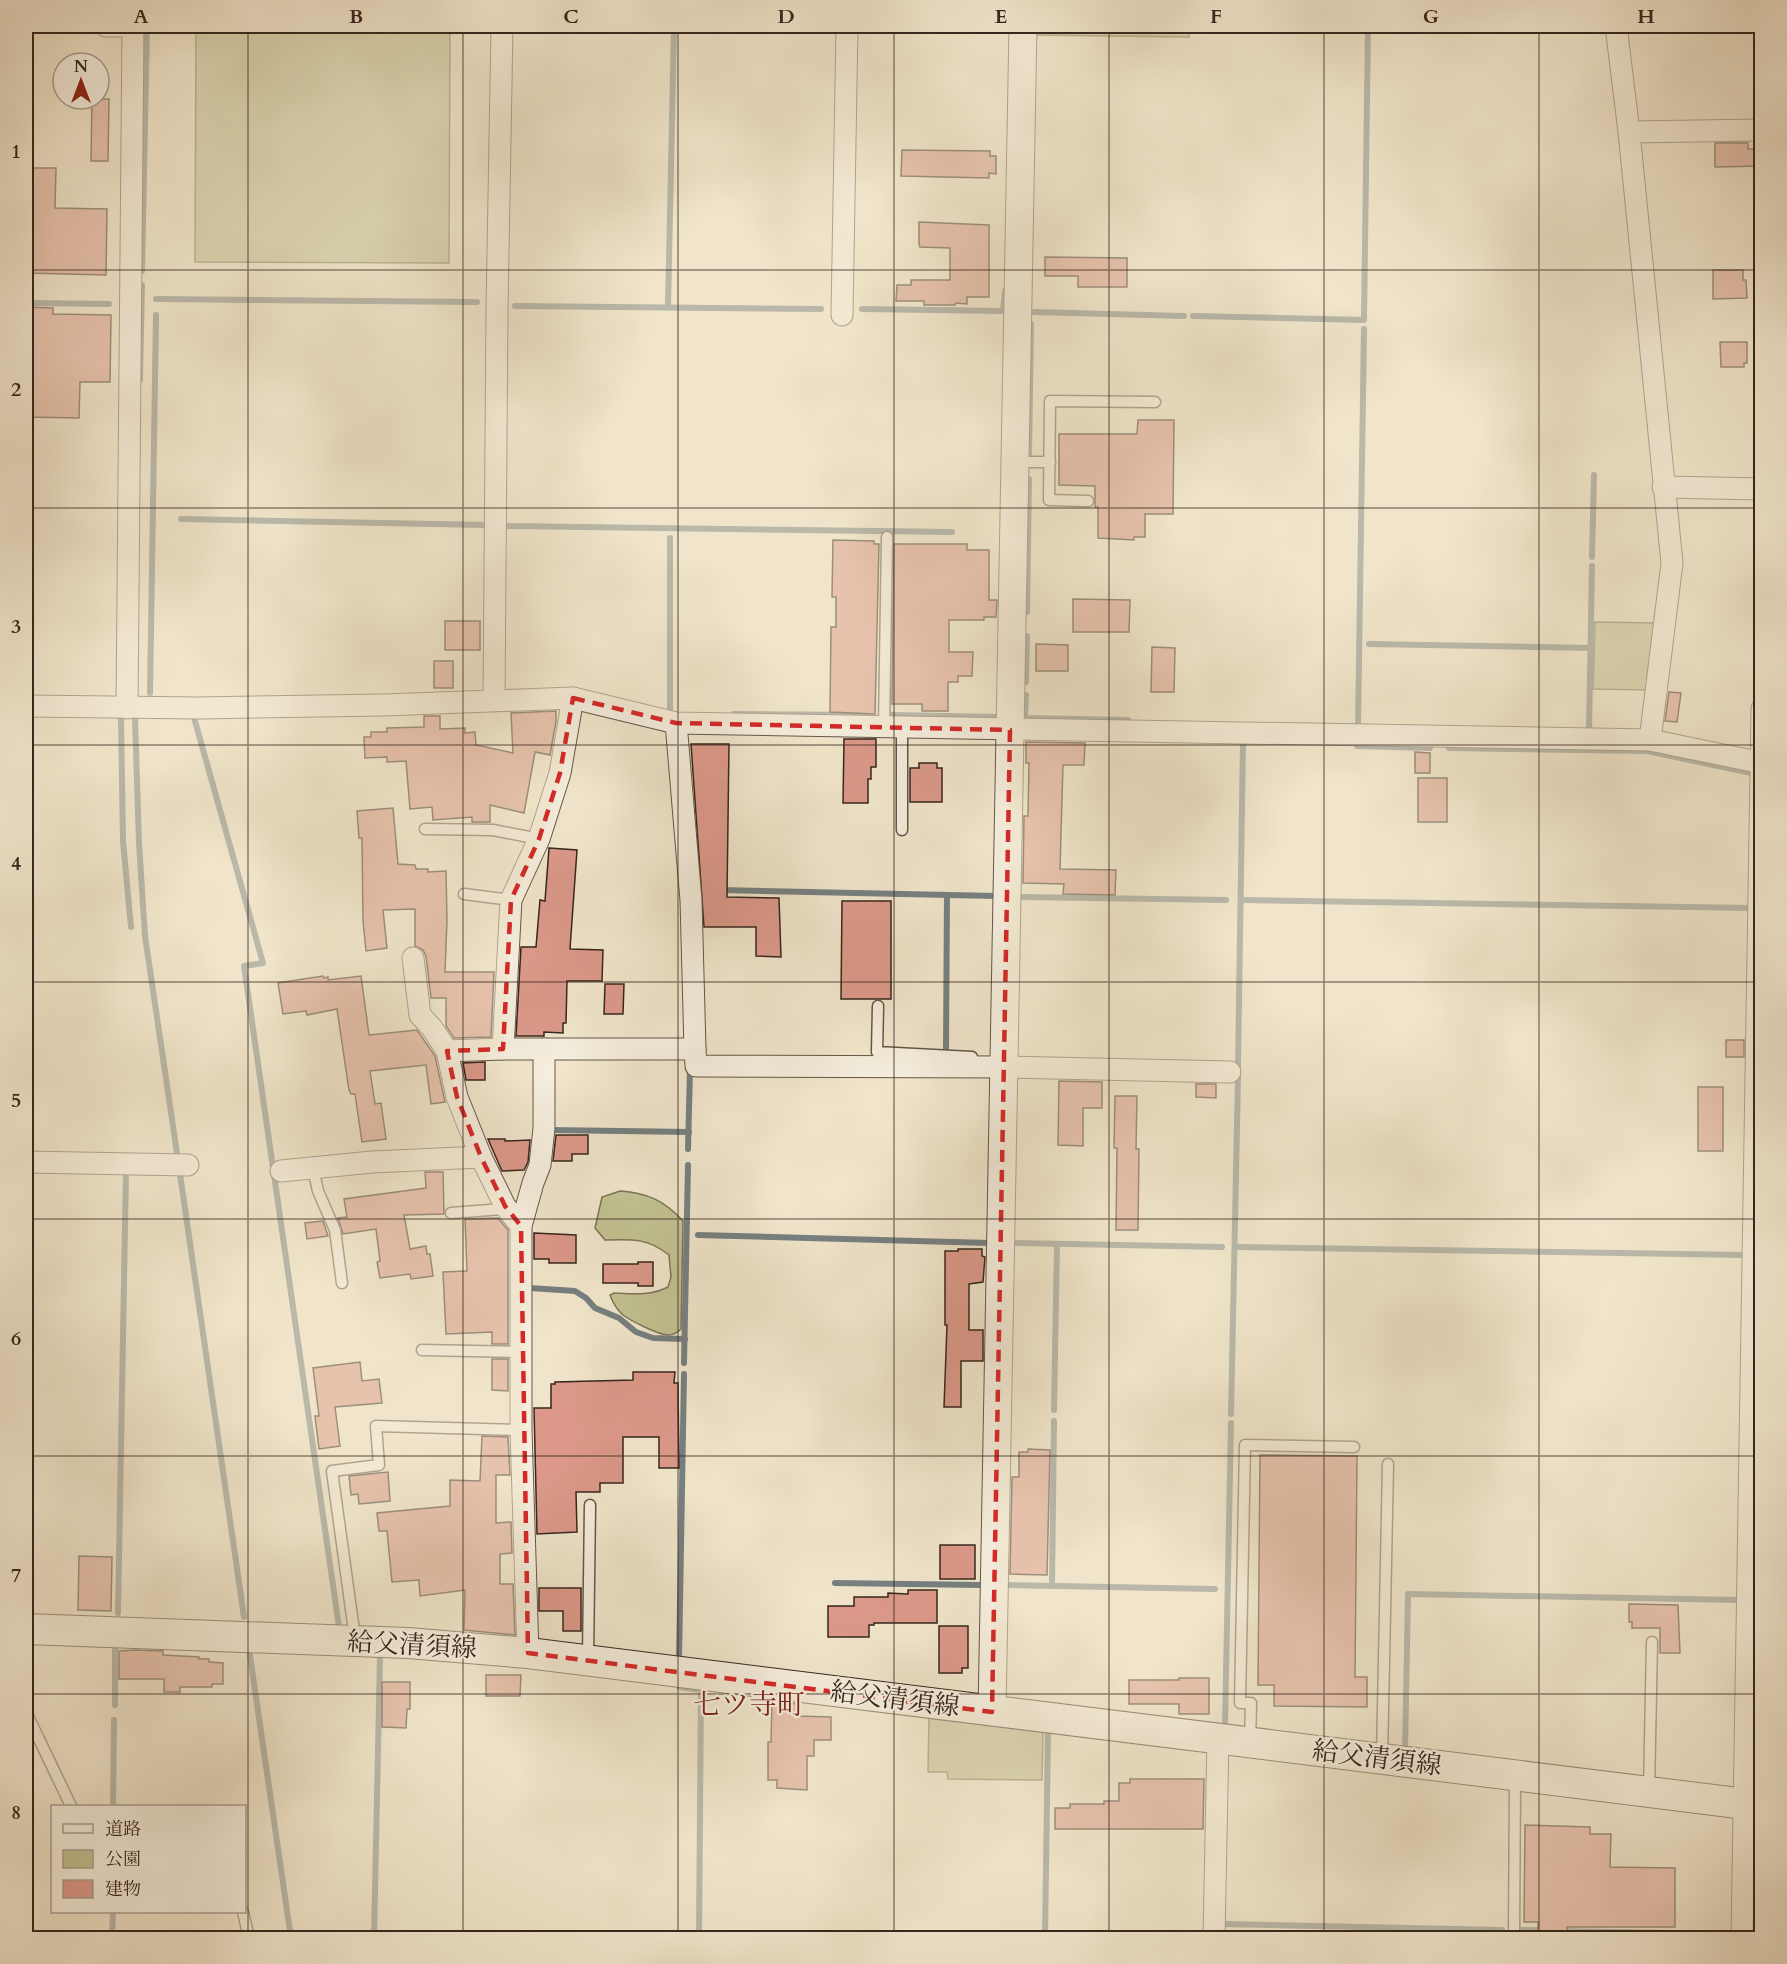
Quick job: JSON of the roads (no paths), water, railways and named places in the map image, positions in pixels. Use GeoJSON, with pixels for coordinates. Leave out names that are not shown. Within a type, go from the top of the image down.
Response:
{"type":"FeatureCollection","features":[{"type":"Feature","properties":{"kind":"main road","name":"給父清須線"},"geometry":{"type":"LineString","coordinates":[[26,1629],[355,1641],[528,1653],[1753,1805]]}},
{"type":"Feature","properties":{"kind":"street"},"geometry":{"type":"LineString","coordinates":[[106,26],[133,26],[127,708]]}},
{"type":"Feature","properties":{"kind":"street"},"geometry":{"type":"LineString","coordinates":[[494,700],[496,310],[502,26]]}},
{"type":"Feature","properties":{"kind":"street"},"geometry":{"type":"LineString","coordinates":[[842,315],[847,26]]}},
{"type":"Feature","properties":{"kind":"street"},"geometry":{"type":"LineString","coordinates":[[992,1712],[1023,26]]}},
{"type":"Feature","properties":{"kind":"street"},"geometry":{"type":"LineString","coordinates":[[1616,26],[1629,132],[1672,563],[1650,740]]}},
{"type":"Feature","properties":{"kind":"street"},"geometry":{"type":"LineString","coordinates":[[1629,132],[1761,130]]}},
{"type":"Feature","properties":{"kind":"street"},"geometry":{"type":"LineString","coordinates":[[1663,487],[1761,489]]}},
{"type":"Feature","properties":{"kind":"street"},"geometry":{"type":"LineString","coordinates":[[503,1049],[511,900],[539,838],[560,772],[573,698]]}},
{"type":"Feature","properties":{"kind":"street"},"geometry":{"type":"LineString","coordinates":[[26,706],[127,708],[384,705],[573,698],[676,723],[1650,740],[1761,762]]}},
{"type":"Feature","properties":{"kind":"street"},"geometry":{"type":"LineString","coordinates":[[1742,1938],[1753,1805],[1761,709]]}},
{"type":"Feature","properties":{"kind":"street"},"geometry":{"type":"LineString","coordinates":[[676,723],[691,900],[696,1065],[1005,1063],[1230,1072]]}},
{"type":"Feature","properties":{"kind":"street"},"geometry":{"type":"LineString","coordinates":[[413,958],[420,1016],[432,1028],[447,1051],[457,1097],[481,1157],[505,1206],[521,1226]]}},
{"type":"Feature","properties":{"kind":"street"},"geometry":{"type":"LineString","coordinates":[[528,1653],[521,1430],[521,1226],[540,1165],[544,1128],[544,1049]]}},
{"type":"Feature","properties":{"kind":"street"},"geometry":{"type":"LineString","coordinates":[[447,1051],[695,1049]]}},
{"type":"Feature","properties":{"kind":"street"},"geometry":{"type":"LineString","coordinates":[[281,1171],[372,1162],[481,1157]]}},
{"type":"Feature","properties":{"kind":"street"},"geometry":{"type":"LineString","coordinates":[[26,1162],[188,1165]]}},
{"type":"Feature","properties":{"kind":"street"},"geometry":{"type":"LineString","coordinates":[[1214,1938],[1218,1738]]}},
{"type":"Feature","properties":{"kind":"lane"},"geometry":{"type":"LineString","coordinates":[[1088,501],[1049,500],[1050,401],[1155,402]]}},
{"type":"Feature","properties":{"kind":"lane"},"geometry":{"type":"LineString","coordinates":[[1015,462],[1050,462]]}},
{"type":"Feature","properties":{"kind":"lane"},"geometry":{"type":"LineString","coordinates":[[887,537],[893,727],[902,830]]}},
{"type":"Feature","properties":{"kind":"lane"},"geometry":{"type":"LineString","coordinates":[[425,829],[493,830],[539,838]]}},
{"type":"Feature","properties":{"kind":"lane"},"geometry":{"type":"LineString","coordinates":[[464,894],[511,900]]}},
{"type":"Feature","properties":{"kind":"lane"},"geometry":{"type":"LineString","coordinates":[[878,1006],[877,1052],[1005,1063]]}},
{"type":"Feature","properties":{"kind":"lane"},"geometry":{"type":"LineString","coordinates":[[313,1168],[318,1191],[335,1230],[342,1283]]}},
{"type":"Feature","properties":{"kind":"lane"},"geometry":{"type":"LineString","coordinates":[[451,1213],[502,1209],[505,1206]]}},
{"type":"Feature","properties":{"kind":"lane"},"geometry":{"type":"LineString","coordinates":[[422,1350],[521,1352]]}},
{"type":"Feature","properties":{"kind":"lane"},"geometry":{"type":"LineString","coordinates":[[355,1641],[332,1471],[379,1465],[376,1426],[521,1430]]}},
{"type":"Feature","properties":{"kind":"lane"},"geometry":{"type":"LineString","coordinates":[[1250,1742],[1251,1703],[1240,1703],[1245,1445],[1354,1447]]}},
{"type":"Feature","properties":{"kind":"lane"},"geometry":{"type":"LineString","coordinates":[[1382,1758],[1388,1464]]}},
{"type":"Feature","properties":{"kind":"lane"},"geometry":{"type":"LineString","coordinates":[[588,1660],[590,1505]]}},
{"type":"Feature","properties":{"kind":"lane"},"geometry":{"type":"LineString","coordinates":[[1649,1792],[1652,1642]]}},
{"type":"Feature","properties":{"kind":"lane"},"geometry":{"type":"LineString","coordinates":[[26,1712],[71,1805]]}},
{"type":"Feature","properties":{"kind":"lane"},"geometry":{"type":"LineString","coordinates":[[1514,1938],[1515,1775]]}},
{"type":"Feature","properties":{"kind":"lane"},"geometry":{"type":"LineString","coordinates":[[243,1913],[249,1938]]}},
{"type":"Feature","properties":{"kind":"waterway"},"geometry":{"type":"LineString","coordinates":[[142,271],[147,26]]}},
{"type":"Feature","properties":{"kind":"waterway"},"geometry":{"type":"LineString","coordinates":[[668,307],[674,26]]}},
{"type":"Feature","properties":{"kind":"waterway"},"geometry":{"type":"LineString","coordinates":[[1193,316],[1364,320],[1368,26]]}},
{"type":"Feature","properties":{"kind":"waterway"},"geometry":{"type":"LineString","coordinates":[[140,380],[142,285]]}},
{"type":"Feature","properties":{"kind":"waterway"},"geometry":{"type":"LineString","coordinates":[[862,309],[1003,311],[1005,291]]}},
{"type":"Feature","properties":{"kind":"waterway"},"geometry":{"type":"LineString","coordinates":[[156,299],[477,302]]}},
{"type":"Feature","properties":{"kind":"waterway"},"geometry":{"type":"LineString","coordinates":[[26,303],[109,304]]}},
{"type":"Feature","properties":{"kind":"waterway"},"geometry":{"type":"LineString","coordinates":[[515,306],[821,309]]}},
{"type":"Feature","properties":{"kind":"waterway"},"geometry":{"type":"LineString","coordinates":[[1034,312],[1184,316]]}},
{"type":"Feature","properties":{"kind":"waterway"},"geometry":{"type":"LineString","coordinates":[[150,693],[156,315]]}},
{"type":"Feature","properties":{"kind":"waterway"},"geometry":{"type":"LineString","coordinates":[[1029,456],[1031,324]]}},
{"type":"Feature","properties":{"kind":"waterway"},"geometry":{"type":"LineString","coordinates":[[1353,726],[1358,727],[1364,329]]}},
{"type":"Feature","properties":{"kind":"waterway"},"geometry":{"type":"LineString","coordinates":[[1592,557],[1594,475]]}},
{"type":"Feature","properties":{"kind":"waterway"},"geometry":{"type":"LineString","coordinates":[[1027,612],[1029,479]]}},
{"type":"Feature","properties":{"kind":"waterway"},"geometry":{"type":"LineString","coordinates":[[181,519],[486,525]]}},
{"type":"Feature","properties":{"kind":"waterway"},"geometry":{"type":"LineString","coordinates":[[503,526],[952,532]]}},
{"type":"Feature","properties":{"kind":"waterway"},"geometry":{"type":"LineString","coordinates":[[670,538],[670,711]]}},
{"type":"Feature","properties":{"kind":"waterway"},"geometry":{"type":"LineString","coordinates":[[1589,731],[1592,566]]}},
{"type":"Feature","properties":{"kind":"waterway"},"geometry":{"type":"LineString","coordinates":[[1026,682],[1027,636]]}},
{"type":"Feature","properties":{"kind":"waterway"},"geometry":{"type":"LineString","coordinates":[[1369,644],[1591,648]]}},
{"type":"Feature","properties":{"kind":"waterway"},"geometry":{"type":"LineString","coordinates":[[1026,695],[1025,718],[1128,720]]}},
{"type":"Feature","properties":{"kind":"waterway"},"geometry":{"type":"LineString","coordinates":[[193,714],[263,963],[244,966],[339,1627]]}},
{"type":"Feature","properties":{"kind":"waterway"},"geometry":{"type":"LineString","coordinates":[[734,714],[868,715]]}},
{"type":"Feature","properties":{"kind":"waterway"},"geometry":{"type":"LineString","coordinates":[[892,715],[999,717]]}},
{"type":"Feature","properties":{"kind":"waterway"},"geometry":{"type":"LineString","coordinates":[[121,718],[123,841],[131,927]]}},
{"type":"Feature","properties":{"kind":"waterway"},"geometry":{"type":"LineString","coordinates":[[135,719],[145,936],[178,1160]]}},
{"type":"Feature","properties":{"kind":"waterway"},"geometry":{"type":"LineString","coordinates":[[1238,1066],[1243,741]]}},
{"type":"Feature","properties":{"kind":"waterway"},"geometry":{"type":"LineString","coordinates":[[1357,746],[1430,748]]}},
{"type":"Feature","properties":{"kind":"waterway"},"geometry":{"type":"LineString","coordinates":[[1449,748],[1647,751],[1751,773]]}},
{"type":"Feature","properties":{"kind":"waterway"},"geometry":{"type":"LineString","coordinates":[[720,890],[996,896]]}},
{"type":"Feature","properties":{"kind":"waterway"},"geometry":{"type":"LineString","coordinates":[[946,1048],[947,895]]}},
{"type":"Feature","properties":{"kind":"waterway"},"geometry":{"type":"LineString","coordinates":[[1021,897],[1226,900]]}},
{"type":"Feature","properties":{"kind":"waterway"},"geometry":{"type":"LineString","coordinates":[[1241,900],[1751,908]]}},
{"type":"Feature","properties":{"kind":"waterway"},"geometry":{"type":"LineString","coordinates":[[688,1149],[690,1069]]}},
{"type":"Feature","properties":{"kind":"waterway"},"geometry":{"type":"LineString","coordinates":[[1231,1414],[1238,1077]]}},
{"type":"Feature","properties":{"kind":"waterway"},"geometry":{"type":"LineString","coordinates":[[550,1130],[689,1132]]}},
{"type":"Feature","properties":{"kind":"waterway"},"geometry":{"type":"LineString","coordinates":[[684,1363],[688,1165]]}},
{"type":"Feature","properties":{"kind":"waterway"},"geometry":{"type":"LineString","coordinates":[[118,1613],[126,1171]]}},
{"type":"Feature","properties":{"kind":"waterway"},"geometry":{"type":"LineString","coordinates":[[180,1174],[244,1617]]}},
{"type":"Feature","properties":{"kind":"waterway"},"geometry":{"type":"LineString","coordinates":[[698,1235],[990,1243]]}},
{"type":"Feature","properties":{"kind":"waterway"},"geometry":{"type":"LineString","coordinates":[[1015,1243],[1222,1247]]}},
{"type":"Feature","properties":{"kind":"waterway"},"geometry":{"type":"LineString","coordinates":[[1054,1410],[1057,1244]]}},
{"type":"Feature","properties":{"kind":"waterway"},"geometry":{"type":"LineString","coordinates":[[1235,1247],[1745,1255]]}},
{"type":"Feature","properties":{"kind":"waterway"},"geometry":{"type":"LineString","coordinates":[[530,1288],[575,1291],[595,1308],[619,1318],[636,1332],[653,1338],[685,1339]]}},
{"type":"Feature","properties":{"kind":"waterway"},"geometry":{"type":"LineString","coordinates":[[679,1661],[684,1374]]}},
{"type":"Feature","properties":{"kind":"waterway"},"geometry":{"type":"LineString","coordinates":[[1052,1586],[1054,1421]]}},
{"type":"Feature","properties":{"kind":"waterway"},"geometry":{"type":"LineString","coordinates":[[1225,1725],[1231,1423]]}},
{"type":"Feature","properties":{"kind":"waterway"},"geometry":{"type":"LineString","coordinates":[[835,1583],[980,1585]]}},
{"type":"Feature","properties":{"kind":"waterway"},"geometry":{"type":"LineString","coordinates":[[1007,1585],[1215,1589]]}},
{"type":"Feature","properties":{"kind":"waterway"},"geometry":{"type":"LineString","coordinates":[[1405,1751],[1408,1594],[1739,1600]]}},
{"type":"Feature","properties":{"kind":"waterway"},"geometry":{"type":"LineString","coordinates":[[115,1645],[115,1705]]}},
{"type":"Feature","properties":{"kind":"waterway"},"geometry":{"type":"LineString","coordinates":[[249,1649],[291,1938]]}},
{"type":"Feature","properties":{"kind":"waterway"},"geometry":{"type":"LineString","coordinates":[[374,1655],[380,1655],[374,1938]]}},
{"type":"Feature","properties":{"kind":"waterway"},"geometry":{"type":"LineString","coordinates":[[679,1687],[701,1690],[699,1938]]}},
{"type":"Feature","properties":{"kind":"waterway"},"geometry":{"type":"LineString","coordinates":[[113,1805],[114,1720]]}},
{"type":"Feature","properties":{"kind":"waterway"},"geometry":{"type":"LineString","coordinates":[[1045,1938],[1048,1731]]}},
{"type":"Feature","properties":{"kind":"waterway"},"geometry":{"type":"LineString","coordinates":[[112,1938],[113,1913]]}},
{"type":"Feature","properties":{"kind":"waterway"},"geometry":{"type":"LineString","coordinates":[[1221,1924],[1502,1930]]}},
{"type":"Feature","properties":{"kind":"waterway"},"geometry":{"type":"LineString","coordinates":[[1520,1930],[1544,1930]]}},
{"type":"Feature","properties":{"kind":"waterway"},"geometry":{"type":"LineString","coordinates":[[1560,1931],[1732,1934]]}},
{"type":"Feature","properties":{"kind":"waterway"},"geometry":{"type":"LineString","coordinates":[[1751,1934],[1762,1934]]}},
{"type":"Feature","properties":{"kind":"district","name":"七ツ寺町"},"geometry":{"type":"Point","coordinates":[749,1705]}}]}
